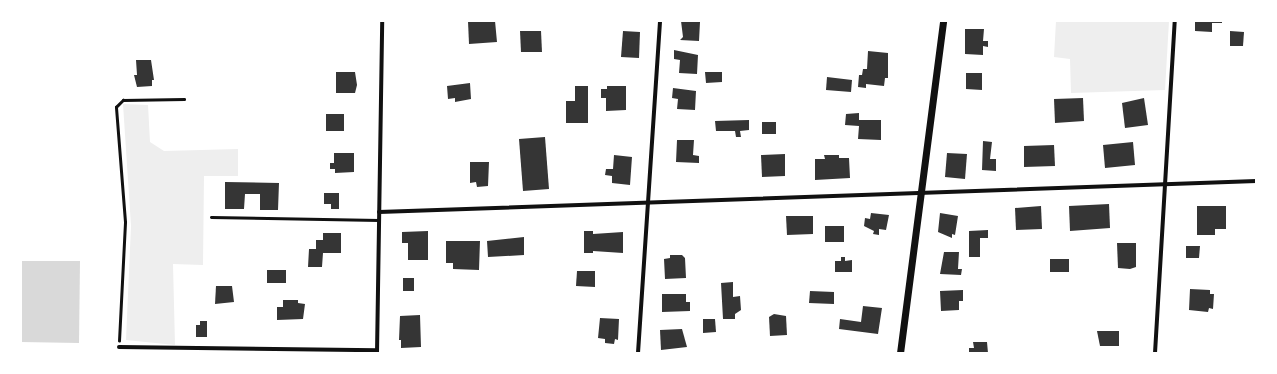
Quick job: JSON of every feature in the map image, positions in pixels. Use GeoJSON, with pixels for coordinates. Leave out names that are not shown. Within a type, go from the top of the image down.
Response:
{"type":"FeatureCollection","features":[{"type":"Feature","properties":{"kind":"street"},"geometry":{"type":"LineString","coordinates":[[119,347],[377,352],[382,21]]}},
{"type":"Feature","properties":{"kind":"street"},"geometry":{"type":"LineString","coordinates":[[638,353],[660,21]]}},
{"type":"Feature","properties":{"kind":"street"},"geometry":{"type":"LineString","coordinates":[[900,353],[943,21]]}},
{"type":"Feature","properties":{"kind":"street"},"geometry":{"type":"LineString","coordinates":[[1155,353],[1175,21]]}},
{"type":"Feature","properties":{"kind":"street"},"geometry":{"type":"LineString","coordinates":[[379,212],[1256,181]]}},
{"type":"Feature","properties":{"kind":"lane"},"geometry":{"type":"LineString","coordinates":[[211,217],[379,220]]}},
{"type":"Feature","properties":{"kind":"path"},"geometry":{"type":"LineString","coordinates":[[119,347],[125,222],[116,107],[123,100],[184,99]]}},
{"type":"Feature","properties":{"kind":"shaded area"},"geometry":{"type":"Polygon","coordinates":[[[1056,21],[1169,21],[1165,90],[1071,93],[1070,59],[1054,57],[1056,21]]]}},
{"type":"Feature","properties":{"kind":"shaded area"},"geometry":{"type":"Polygon","coordinates":[[[123,104],[148,105],[150,142],[164,151],[238,149],[238,176],[204,176],[203,265],[173,264],[175,345],[126,340],[131,226],[123,104]]]}},
{"type":"Feature","properties":{"kind":"shaded area"},"geometry":{"type":"Polygon","coordinates":[[[21,261],[80,261],[79,343],[21,342],[21,261]]]}},
{"type":"Feature","properties":{"kind":"building"},"geometry":{"type":"Polygon","coordinates":[[[468,21],[495,21],[497,42],[469,44],[468,21]]]}},
{"type":"Feature","properties":{"kind":"building"},"geometry":{"type":"Polygon","coordinates":[[[681,21],[700,22],[699,41],[680,40],[683,37],[681,21]]]}},
{"type":"Feature","properties":{"kind":"building"},"geometry":{"type":"Polygon","coordinates":[[[1195,21],[1222,21],[1222,23],[1212,23],[1212,32],[1195,31],[1195,21]]]}},
{"type":"Feature","properties":{"kind":"building"},"geometry":{"type":"Polygon","coordinates":[[[965,29],[984,29],[983,41],[988,41],[988,47],[983,46],[983,55],[965,54],[965,29]]]}},
{"type":"Feature","properties":{"kind":"building"},"geometry":{"type":"Polygon","coordinates":[[[520,31],[541,31],[542,52],[521,52],[520,31]]]}},
{"type":"Feature","properties":{"kind":"building"},"geometry":{"type":"Polygon","coordinates":[[[623,31],[640,32],[639,58],[621,57],[623,31]]]}},
{"type":"Feature","properties":{"kind":"building"},"geometry":{"type":"Polygon","coordinates":[[[1230,31],[1244,32],[1243,46],[1230,46],[1230,31]]]}},
{"type":"Feature","properties":{"kind":"building"},"geometry":{"type":"Polygon","coordinates":[[[674,50],[698,55],[697,74],[679,73],[680,60],[674,59],[674,50]]]}},
{"type":"Feature","properties":{"kind":"building"},"geometry":{"type":"Polygon","coordinates":[[[868,51],[888,53],[888,78],[885,78],[884,86],[866,84],[866,88],[858,87],[859,75],[862,75],[863,69],[867,69],[868,51]]]}},
{"type":"Feature","properties":{"kind":"building"},"geometry":{"type":"Polygon","coordinates":[[[136,60],[151,60],[154,80],[152,80],[152,86],[137,87],[134,75],[137,75],[136,60]]]}},
{"type":"Feature","properties":{"kind":"building"},"geometry":{"type":"Polygon","coordinates":[[[336,72],[355,72],[357,85],[355,93],[336,93],[336,72]]]}},
{"type":"Feature","properties":{"kind":"building"},"geometry":{"type":"Polygon","coordinates":[[[705,72],[722,72],[722,82],[706,83],[705,72]]]}},
{"type":"Feature","properties":{"kind":"building"},"geometry":{"type":"Polygon","coordinates":[[[966,73],[982,73],[982,90],[966,89],[966,73]]]}},
{"type":"Feature","properties":{"kind":"building"},"geometry":{"type":"Polygon","coordinates":[[[827,77],[852,80],[851,92],[826,90],[827,77]]]}},
{"type":"Feature","properties":{"kind":"building"},"geometry":{"type":"Polygon","coordinates":[[[470,83],[471,99],[455,102],[455,98],[448,99],[447,86],[470,83]]]}},
{"type":"Feature","properties":{"kind":"building"},"geometry":{"type":"Polygon","coordinates":[[[575,86],[588,86],[588,123],[566,123],[566,101],[575,101],[575,86]]]}},
{"type":"Feature","properties":{"kind":"building"},"geometry":{"type":"Polygon","coordinates":[[[607,86],[626,86],[626,110],[606,111],[606,98],[601,98],[601,89],[607,89],[607,86]]]}},
{"type":"Feature","properties":{"kind":"building"},"geometry":{"type":"Polygon","coordinates":[[[673,88],[696,91],[695,110],[677,109],[678,99],[672,98],[673,88]]]}},
{"type":"Feature","properties":{"kind":"building"},"geometry":{"type":"Polygon","coordinates":[[[1083,98],[1084,121],[1055,123],[1054,99],[1083,98]]]}},
{"type":"Feature","properties":{"kind":"building"},"geometry":{"type":"Polygon","coordinates":[[[1144,98],[1148,125],[1125,128],[1122,103],[1144,98]]]}},
{"type":"Feature","properties":{"kind":"building"},"geometry":{"type":"Polygon","coordinates":[[[859,113],[859,120],[881,120],[881,140],[858,139],[859,126],[845,125],[846,114],[859,113]]]}},
{"type":"Feature","properties":{"kind":"building"},"geometry":{"type":"Polygon","coordinates":[[[326,114],[344,114],[344,131],[326,131],[326,114]]]}},
{"type":"Feature","properties":{"kind":"building"},"geometry":{"type":"Polygon","coordinates":[[[749,120],[749,130],[740,131],[741,137],[736,137],[735,131],[716,131],[715,121],[749,120]]]}},
{"type":"Feature","properties":{"kind":"building"},"geometry":{"type":"Polygon","coordinates":[[[762,122],[776,122],[776,134],[762,134],[762,122]]]}},
{"type":"Feature","properties":{"kind":"building"},"geometry":{"type":"Polygon","coordinates":[[[545,137],[549,189],[523,191],[519,139],[545,137]]]}},
{"type":"Feature","properties":{"kind":"building"},"geometry":{"type":"Polygon","coordinates":[[[677,140],[694,140],[693,155],[699,156],[699,163],[676,162],[677,140]]]}},
{"type":"Feature","properties":{"kind":"building"},"geometry":{"type":"Polygon","coordinates":[[[983,141],[992,142],[990,159],[996,159],[996,171],[982,170],[983,141]]]}},
{"type":"Feature","properties":{"kind":"building"},"geometry":{"type":"Polygon","coordinates":[[[1133,142],[1135,165],[1105,168],[1103,145],[1133,142]]]}},
{"type":"Feature","properties":{"kind":"building"},"geometry":{"type":"Polygon","coordinates":[[[1054,145],[1055,166],[1024,167],[1024,146],[1054,145]]]}},
{"type":"Feature","properties":{"kind":"building"},"geometry":{"type":"Polygon","coordinates":[[[334,153],[354,153],[354,172],[335,173],[335,169],[330,169],[330,163],[334,163],[334,153]]]}},
{"type":"Feature","properties":{"kind":"building"},"geometry":{"type":"Polygon","coordinates":[[[947,153],[967,154],[965,179],[945,177],[947,153]]]}},
{"type":"Feature","properties":{"kind":"building"},"geometry":{"type":"Polygon","coordinates":[[[785,154],[785,176],[762,177],[761,155],[785,154]]]}},
{"type":"Feature","properties":{"kind":"building"},"geometry":{"type":"Polygon","coordinates":[[[614,155],[632,157],[630,185],[612,183],[612,176],[605,175],[606,169],[613,169],[614,155]]]}},
{"type":"Feature","properties":{"kind":"building"},"geometry":{"type":"Polygon","coordinates":[[[824,155],[839,155],[839,158],[849,158],[850,178],[815,180],[815,159],[825,159],[824,155]]]}},
{"type":"Feature","properties":{"kind":"building"},"geometry":{"type":"Polygon","coordinates":[[[470,162],[489,162],[488,186],[477,187],[476,182],[470,183],[470,162]]]}},
{"type":"Feature","properties":{"kind":"building"},"geometry":{"type":"Polygon","coordinates":[[[225,182],[279,183],[278,210],[260,210],[260,194],[245,194],[244,209],[225,209],[225,182]]]}},
{"type":"Feature","properties":{"kind":"building"},"geometry":{"type":"Polygon","coordinates":[[[324,193],[339,193],[339,209],[331,209],[331,204],[324,204],[324,193]]]}},
{"type":"Feature","properties":{"kind":"building"},"geometry":{"type":"Polygon","coordinates":[[[1109,204],[1110,228],[1070,231],[1069,206],[1109,204]]]}},
{"type":"Feature","properties":{"kind":"building"},"geometry":{"type":"Polygon","coordinates":[[[1041,206],[1042,229],[1016,230],[1015,208],[1041,206]]]}},
{"type":"Feature","properties":{"kind":"building"},"geometry":{"type":"Polygon","coordinates":[[[1197,206],[1226,206],[1226,229],[1215,229],[1215,235],[1197,235],[1197,206]]]}},
{"type":"Feature","properties":{"kind":"building"},"geometry":{"type":"Polygon","coordinates":[[[871,213],[889,215],[886,230],[879,229],[879,235],[873,234],[874,231],[864,226],[865,218],[870,219],[871,213]]]}},
{"type":"Feature","properties":{"kind":"building"},"geometry":{"type":"Polygon","coordinates":[[[940,213],[958,216],[955,235],[952,234],[952,238],[938,232],[940,213]]]}},
{"type":"Feature","properties":{"kind":"building"},"geometry":{"type":"Polygon","coordinates":[[[786,216],[813,216],[813,234],[787,235],[786,216]]]}},
{"type":"Feature","properties":{"kind":"building"},"geometry":{"type":"Polygon","coordinates":[[[825,226],[844,226],[844,242],[825,242],[825,226]]]}},
{"type":"Feature","properties":{"kind":"building"},"geometry":{"type":"Polygon","coordinates":[[[988,230],[988,238],[980,238],[980,257],[969,257],[969,231],[988,230]]]}},
{"type":"Feature","properties":{"kind":"building"},"geometry":{"type":"Polygon","coordinates":[[[428,231],[428,260],[408,260],[408,243],[402,243],[402,232],[428,231]]]}},
{"type":"Feature","properties":{"kind":"building"},"geometry":{"type":"Polygon","coordinates":[[[584,231],[593,231],[593,234],[623,232],[623,253],[593,251],[593,253],[584,253],[584,231]]]}},
{"type":"Feature","properties":{"kind":"building"},"geometry":{"type":"Polygon","coordinates":[[[323,233],[341,233],[341,253],[323,253],[322,267],[308,267],[309,249],[316,249],[316,240],[323,240],[323,233]]]}},
{"type":"Feature","properties":{"kind":"building"},"geometry":{"type":"Polygon","coordinates":[[[524,237],[524,255],[488,257],[487,241],[524,237]]]}},
{"type":"Feature","properties":{"kind":"building"},"geometry":{"type":"Polygon","coordinates":[[[446,241],[480,241],[479,270],[453,269],[453,263],[446,263],[446,241]]]}},
{"type":"Feature","properties":{"kind":"building"},"geometry":{"type":"Polygon","coordinates":[[[1117,243],[1136,243],[1136,267],[1130,269],[1118,268],[1117,243]]]}},
{"type":"Feature","properties":{"kind":"building"},"geometry":{"type":"Polygon","coordinates":[[[1186,246],[1200,246],[1199,258],[1186,258],[1186,246]]]}},
{"type":"Feature","properties":{"kind":"building"},"geometry":{"type":"Polygon","coordinates":[[[944,252],[959,252],[958,269],[962,269],[961,275],[940,274],[944,252]]]}},
{"type":"Feature","properties":{"kind":"building"},"geometry":{"type":"Polygon","coordinates":[[[670,255],[682,255],[685,258],[686,278],[665,279],[664,259],[670,258],[670,255]]]}},
{"type":"Feature","properties":{"kind":"building"},"geometry":{"type":"Polygon","coordinates":[[[841,257],[845,257],[845,261],[852,260],[852,272],[835,272],[835,261],[841,261],[841,257]]]}},
{"type":"Feature","properties":{"kind":"building"},"geometry":{"type":"Polygon","coordinates":[[[1050,259],[1069,259],[1069,272],[1050,272],[1050,259]]]}},
{"type":"Feature","properties":{"kind":"building"},"geometry":{"type":"Polygon","coordinates":[[[267,270],[286,270],[286,283],[267,283],[267,270]]]}},
{"type":"Feature","properties":{"kind":"building"},"geometry":{"type":"Polygon","coordinates":[[[577,271],[595,271],[595,287],[576,286],[577,271]]]}},
{"type":"Feature","properties":{"kind":"building"},"geometry":{"type":"Polygon","coordinates":[[[403,278],[414,278],[414,291],[403,291],[403,278]]]}},
{"type":"Feature","properties":{"kind":"building"},"geometry":{"type":"Polygon","coordinates":[[[733,282],[733,297],[740,296],[741,310],[735,314],[735,319],[723,319],[721,283],[733,282]]]}},
{"type":"Feature","properties":{"kind":"building"},"geometry":{"type":"Polygon","coordinates":[[[216,286],[232,286],[234,302],[215,304],[216,286]]]}},
{"type":"Feature","properties":{"kind":"building"},"geometry":{"type":"Polygon","coordinates":[[[1190,289],[1210,290],[1210,294],[1214,294],[1213,309],[1209,308],[1208,312],[1189,310],[1190,289]]]}},
{"type":"Feature","properties":{"kind":"building"},"geometry":{"type":"Polygon","coordinates":[[[963,290],[963,301],[959,301],[959,310],[941,311],[940,291],[963,290]]]}},
{"type":"Feature","properties":{"kind":"building"},"geometry":{"type":"Polygon","coordinates":[[[810,291],[834,292],[834,304],[809,303],[810,291]]]}},
{"type":"Feature","properties":{"kind":"building"},"geometry":{"type":"Polygon","coordinates":[[[662,294],[686,294],[686,302],[690,302],[690,311],[662,312],[662,294]]]}},
{"type":"Feature","properties":{"kind":"building"},"geometry":{"type":"Polygon","coordinates":[[[283,300],[298,300],[298,303],[305,304],[303,319],[277,320],[277,307],[283,307],[283,300]]]}},
{"type":"Feature","properties":{"kind":"building"},"geometry":{"type":"Polygon","coordinates":[[[863,306],[882,308],[878,334],[839,329],[840,319],[861,322],[863,306]]]}},
{"type":"Feature","properties":{"kind":"building"},"geometry":{"type":"Polygon","coordinates":[[[774,314],[786,316],[787,335],[770,336],[769,317],[774,314]]]}},
{"type":"Feature","properties":{"kind":"building"},"geometry":{"type":"Polygon","coordinates":[[[420,315],[421,347],[401,348],[401,340],[399,340],[400,316],[420,315]]]}},
{"type":"Feature","properties":{"kind":"building"},"geometry":{"type":"Polygon","coordinates":[[[600,318],[619,319],[618,340],[615,339],[614,344],[605,343],[605,339],[598,338],[600,318]]]}},
{"type":"Feature","properties":{"kind":"building"},"geometry":{"type":"Polygon","coordinates":[[[703,319],[715,319],[716,332],[703,333],[703,319]]]}},
{"type":"Feature","properties":{"kind":"building"},"geometry":{"type":"Polygon","coordinates":[[[200,321],[207,321],[207,337],[196,337],[196,325],[200,325],[200,321]]]}},
{"type":"Feature","properties":{"kind":"building"},"geometry":{"type":"Polygon","coordinates":[[[682,329],[687,347],[661,350],[660,330],[682,329]]]}},
{"type":"Feature","properties":{"kind":"building"},"geometry":{"type":"Polygon","coordinates":[[[1097,331],[1119,331],[1119,346],[1100,346],[1097,331]]]}},
{"type":"Feature","properties":{"kind":"building"},"geometry":{"type":"Polygon","coordinates":[[[973,342],[987,342],[988,353],[969,353],[969,348],[974,348],[973,342]]]}}]}
